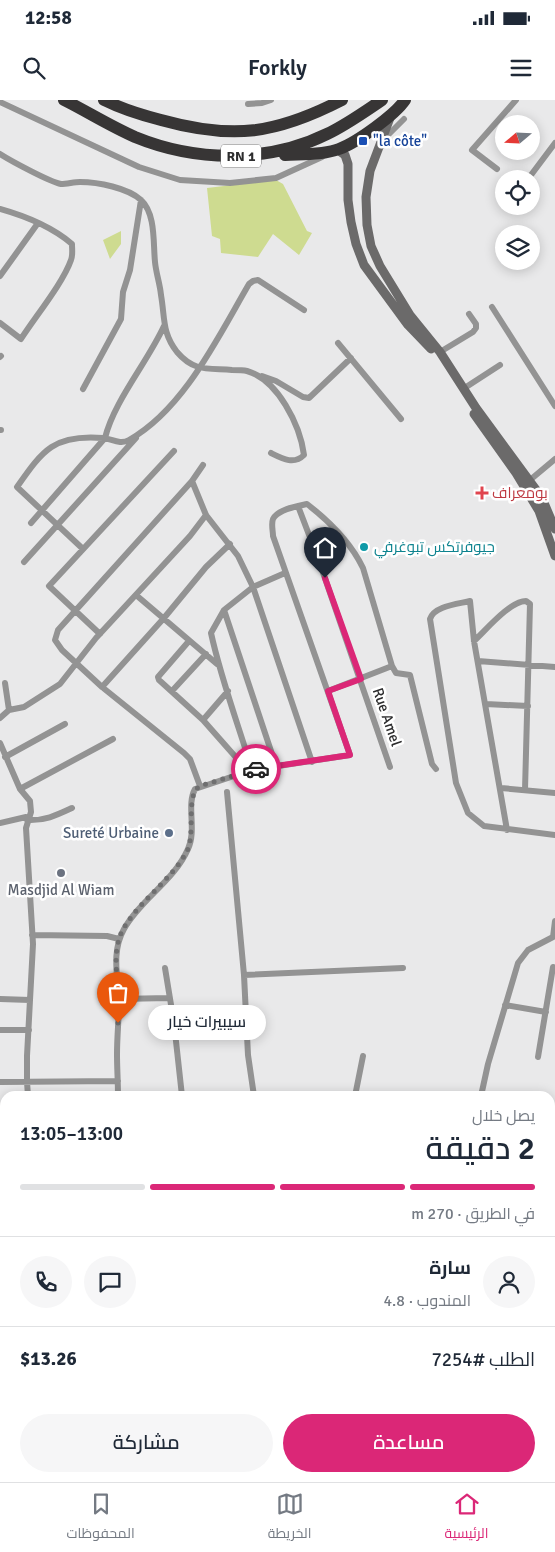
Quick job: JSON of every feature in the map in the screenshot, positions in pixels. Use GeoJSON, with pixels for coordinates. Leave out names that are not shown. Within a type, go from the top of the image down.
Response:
{"type":"FeatureCollection","features":[{"type":"Feature","properties":{"kind":"highway","name":"RN 1"},"geometry":{"type":"LineString","coordinates":[[64,100],[111,126],[137,138],[162,146],[212,155],[247,156],[278,151],[313,141],[344,125],[382,100]]}},
{"type":"Feature","properties":{"kind":"highway","name":"RN 1"},"geometry":{"type":"LineString","coordinates":[[104,100],[130,111],[188,128],[238,133],[284,125],[307,117],[342,100]]}},
{"type":"Feature","properties":{"kind":"highway"},"geometry":{"type":"LineString","coordinates":[[247,156],[318,153],[338,150],[355,141],[382,122],[405,100]]}},
{"type":"Feature","properties":{"kind":"street"},"geometry":{"type":"LineString","coordinates":[[248,104],[271,100]]}},
{"type":"Feature","properties":{"kind":"street"},"geometry":{"type":"LineString","coordinates":[[498,169],[472,150],[516,100]]}},
{"type":"Feature","properties":{"kind":"street"},"geometry":{"type":"LineString","coordinates":[[0,102],[139,167],[180,180],[230,183],[276,178],[338,150],[345,155],[348,164],[348,200],[351,222],[356,244],[364,265],[399,314],[439,361],[466,403],[516,473],[539,511],[555,556]]}},
{"type":"Feature","properties":{"kind":"street"},"geometry":{"type":"LineString","coordinates":[[392,113],[378,145],[370,171],[366,197],[367,225],[371,246],[380,266],[410,315],[440,352],[463,389],[542,498],[555,529]]}},
{"type":"Feature","properties":{"kind":"street"},"geometry":{"type":"LineString","coordinates":[[378,145],[404,119]]}},
{"type":"Feature","properties":{"kind":"street"},"geometry":{"type":"LineString","coordinates":[[535,170],[555,144]]}},
{"type":"Feature","properties":{"kind":"street"},"geometry":{"type":"LineString","coordinates":[[0,154],[61,184],[82,182],[107,185],[141,200],[148,210],[151,219],[164,326],[168,339],[188,364],[199,368],[247,371],[276,381],[305,399],[309,398],[351,358]]}},
{"type":"Feature","properties":{"kind":"street"},"geometry":{"type":"LineString","coordinates":[[83,389],[121,318],[123,292],[130,270],[141,200]]}},
{"type":"Feature","properties":{"kind":"street"},"geometry":{"type":"LineString","coordinates":[[0,209],[38,223],[61,235],[72,244],[71,260],[62,278],[21,339],[0,323]]}},
{"type":"Feature","properties":{"kind":"street"},"geometry":{"type":"LineString","coordinates":[[0,276],[38,223]]}},
{"type":"Feature","properties":{"kind":"street"},"geometry":{"type":"LineString","coordinates":[[24,562],[57,524],[185,388],[249,284],[258,280],[304,310]]}},
{"type":"Feature","properties":{"kind":"street"},"geometry":{"type":"LineString","coordinates":[[492,307],[555,406]]}},
{"type":"Feature","properties":{"kind":"street"},"geometry":{"type":"LineString","coordinates":[[440,352],[473,332],[476,324],[469,314]]}},
{"type":"Feature","properties":{"kind":"street"},"geometry":{"type":"LineString","coordinates":[[31,524],[105,438],[108,426],[118,406],[155,346],[164,326]]}},
{"type":"Feature","properties":{"kind":"street"},"geometry":{"type":"LineString","coordinates":[[338,343],[401,419]]}},
{"type":"Feature","properties":{"kind":"street"},"geometry":{"type":"LineString","coordinates":[[463,389],[500,366]]}},
{"type":"Feature","properties":{"kind":"street"},"geometry":{"type":"LineString","coordinates":[[247,371],[273,387],[289,411],[299,434],[304,455],[299,460],[292,460],[283,459],[271,453]]}},
{"type":"Feature","properties":{"kind":"street"},"geometry":{"type":"LineString","coordinates":[[83,549],[17,487],[36,459],[54,445],[75,438],[105,438],[118,442],[126,441],[146,428]]}},
{"type":"Feature","properties":{"kind":"street"},"geometry":{"type":"LineString","coordinates":[[100,634],[49,586],[174,451]]}},
{"type":"Feature","properties":{"kind":"street"},"geometry":{"type":"LineString","coordinates":[[530,480],[555,459]]}},
{"type":"Feature","properties":{"kind":"street"},"geometry":{"type":"LineString","coordinates":[[200,786],[190,759],[184,752],[102,687],[62,650],[55,640],[58,630],[192,481],[203,465]]}},
{"type":"Feature","properties":{"kind":"street"},"geometry":{"type":"LineString","coordinates":[[192,481],[206,515],[238,556],[253,587],[312,762]]}},
{"type":"Feature","properties":{"kind":"street"},"geometry":{"type":"LineString","coordinates":[[118,1091],[119,999],[116,976],[119,939],[132,918],[165,882],[188,849],[192,829],[192,797],[195,789],[250,770],[350,755],[273,536],[272,522],[278,514],[308,504],[350,546],[357,556],[363,568],[392,666],[396,672],[410,675],[432,764],[436,769]]}},
{"type":"Feature","properties":{"kind":"street","name":"Rue Amel"},"geometry":{"type":"LineString","coordinates":[[298,506],[361,679],[390,767]]}},
{"type":"Feature","properties":{"kind":"street"},"geometry":{"type":"LineString","coordinates":[[0,718],[9,710],[24,707],[60,684],[100,634],[136,596],[206,515]]}},
{"type":"Feature","properties":{"kind":"street"},"geometry":{"type":"LineString","coordinates":[[102,687],[164,618],[206,567],[230,544]]}},
{"type":"Feature","properties":{"kind":"street"},"geometry":{"type":"LineString","coordinates":[[250,770],[228,691],[218,665],[211,633],[224,610],[253,587],[285,573]]}},
{"type":"Feature","properties":{"kind":"street"},"geometry":{"type":"LineString","coordinates":[[136,596],[218,665]]}},
{"type":"Feature","properties":{"kind":"street"},"geometry":{"type":"LineString","coordinates":[[474,641],[509,608],[526,600],[530,604],[526,790]]}},
{"type":"Feature","properties":{"kind":"street"},"geometry":{"type":"LineString","coordinates":[[507,830],[474,641],[470,601],[442,609],[431,615],[430,619],[456,783],[468,813],[474,820],[484,826],[507,830],[555,835]]}},
{"type":"Feature","properties":{"kind":"street"},"geometry":{"type":"LineString","coordinates":[[224,610],[276,766]]}},
{"type":"Feature","properties":{"kind":"street"},"geometry":{"type":"LineString","coordinates":[[189,641],[158,677],[159,680],[204,720],[250,770]]}},
{"type":"Feature","properties":{"kind":"street"},"geometry":{"type":"LineString","coordinates":[[172,691],[206,654]]}},
{"type":"Feature","properties":{"kind":"street"},"geometry":{"type":"LineString","coordinates":[[478,661],[555,667]]}},
{"type":"Feature","properties":{"kind":"street"},"geometry":{"type":"LineString","coordinates":[[328,691],[392,666]]}},
{"type":"Feature","properties":{"kind":"street"},"geometry":{"type":"LineString","coordinates":[[5,684],[9,710]]}},
{"type":"Feature","properties":{"kind":"street"},"geometry":{"type":"LineString","coordinates":[[204,720],[228,691]]}},
{"type":"Feature","properties":{"kind":"street"},"geometry":{"type":"LineString","coordinates":[[486,704],[528,706]]}},
{"type":"Feature","properties":{"kind":"street"},"geometry":{"type":"LineString","coordinates":[[5,757],[65,724]]}},
{"type":"Feature","properties":{"kind":"street"},"geometry":{"type":"LineString","coordinates":[[20,789],[66,763],[113,740]]}},
{"type":"Feature","properties":{"kind":"street"},"geometry":{"type":"LineString","coordinates":[[0,743],[20,789],[30,801],[31,812],[26,828],[32,935],[28,1091]]}},
{"type":"Feature","properties":{"kind":"street"},"geometry":{"type":"LineString","coordinates":[[501,788],[555,793]]}},
{"type":"Feature","properties":{"kind":"street"},"geometry":{"type":"LineString","coordinates":[[226,792],[244,975],[248,1055],[253,1091]]}},
{"type":"Feature","properties":{"kind":"street"},"geometry":{"type":"LineString","coordinates":[[0,824],[26,817],[28,820],[44,820],[72,808]]}},
{"type":"Feature","properties":{"kind":"street"},"geometry":{"type":"LineString","coordinates":[[482,1091],[488,1064],[518,963],[528,950],[553,937],[555,921]]}},
{"type":"Feature","properties":{"kind":"street"},"geometry":{"type":"LineString","coordinates":[[32,935],[91,936],[119,939]]}},
{"type":"Feature","properties":{"kind":"street"},"geometry":{"type":"LineString","coordinates":[[538,1057],[553,967]]}},
{"type":"Feature","properties":{"kind":"street"},"geometry":{"type":"LineString","coordinates":[[165,968],[174,1022],[181,1091]]}},
{"type":"Feature","properties":{"kind":"street"},"geometry":{"type":"LineString","coordinates":[[244,975],[403,968]]}},
{"type":"Feature","properties":{"kind":"street"},"geometry":{"type":"LineString","coordinates":[[119,999],[169,998]]}},
{"type":"Feature","properties":{"kind":"street"},"geometry":{"type":"LineString","coordinates":[[0,999],[30,1000]]}},
{"type":"Feature","properties":{"kind":"street"},"geometry":{"type":"LineString","coordinates":[[505,1006],[546,1012]]}},
{"type":"Feature","properties":{"kind":"street"},"geometry":{"type":"LineString","coordinates":[[0,1030],[29,1030]]}},
{"type":"Feature","properties":{"kind":"street"},"geometry":{"type":"LineString","coordinates":[[356,1091],[363,1056]]}},
{"type":"Feature","properties":{"kind":"street"},"geometry":{"type":"LineString","coordinates":[[0,1082],[118,1081]]}},
{"type":"Feature","properties":{"kind":"green space"},"geometry":{"type":"Polygon","coordinates":[[[276,180],[283,184],[307,231],[312,233],[299,255],[273,234],[258,257],[221,253],[220,239],[212,236],[207,188],[276,180]]]}},
{"type":"Feature","properties":{"kind":"green space"},"geometry":{"type":"Polygon","coordinates":[[[121,231],[121,244],[110,259],[103,240],[121,231]]]}},
{"type":"Feature","properties":{"kind":"way so far"},"geometry":{"type":"LineString","coordinates":[[118,1023],[119,999],[116,976],[119,939],[124,928],[146,900],[165,882],[183,859],[191,841],[193,792],[200,786],[256,769]]}},
{"type":"Feature","properties":{"kind":"place","name":"\"la côte\""},"geometry":{"type":"Point","coordinates":[363,141]}},
{"type":"Feature","properties":{"kind":"place","name":"بومعراف"},"geometry":{"type":"Point","coordinates":[482,493]}},
{"type":"Feature","properties":{"kind":"place","name":"جيوفرتكس تبوغرفي"},"geometry":{"type":"Point","coordinates":[364,547]}},
{"type":"Feature","properties":{"kind":"place","name":"Sureté Urbaine"},"geometry":{"type":"Point","coordinates":[169,833]}},
{"type":"Feature","properties":{"kind":"place","name":"Masdjid Al Wiam"},"geometry":{"type":"Point","coordinates":[61,873]}},
{"type":"Feature","properties":{"kind":"place","name":"سيبيرات خيار"},"geometry":{"type":"Point","coordinates":[118,1023]}},
{"type":"Feature","properties":{"kind":"route"},"geometry":{"type":"LineString","coordinates":[[256,769],[350,755],[328,691],[361,679],[325,578]]}}]}
